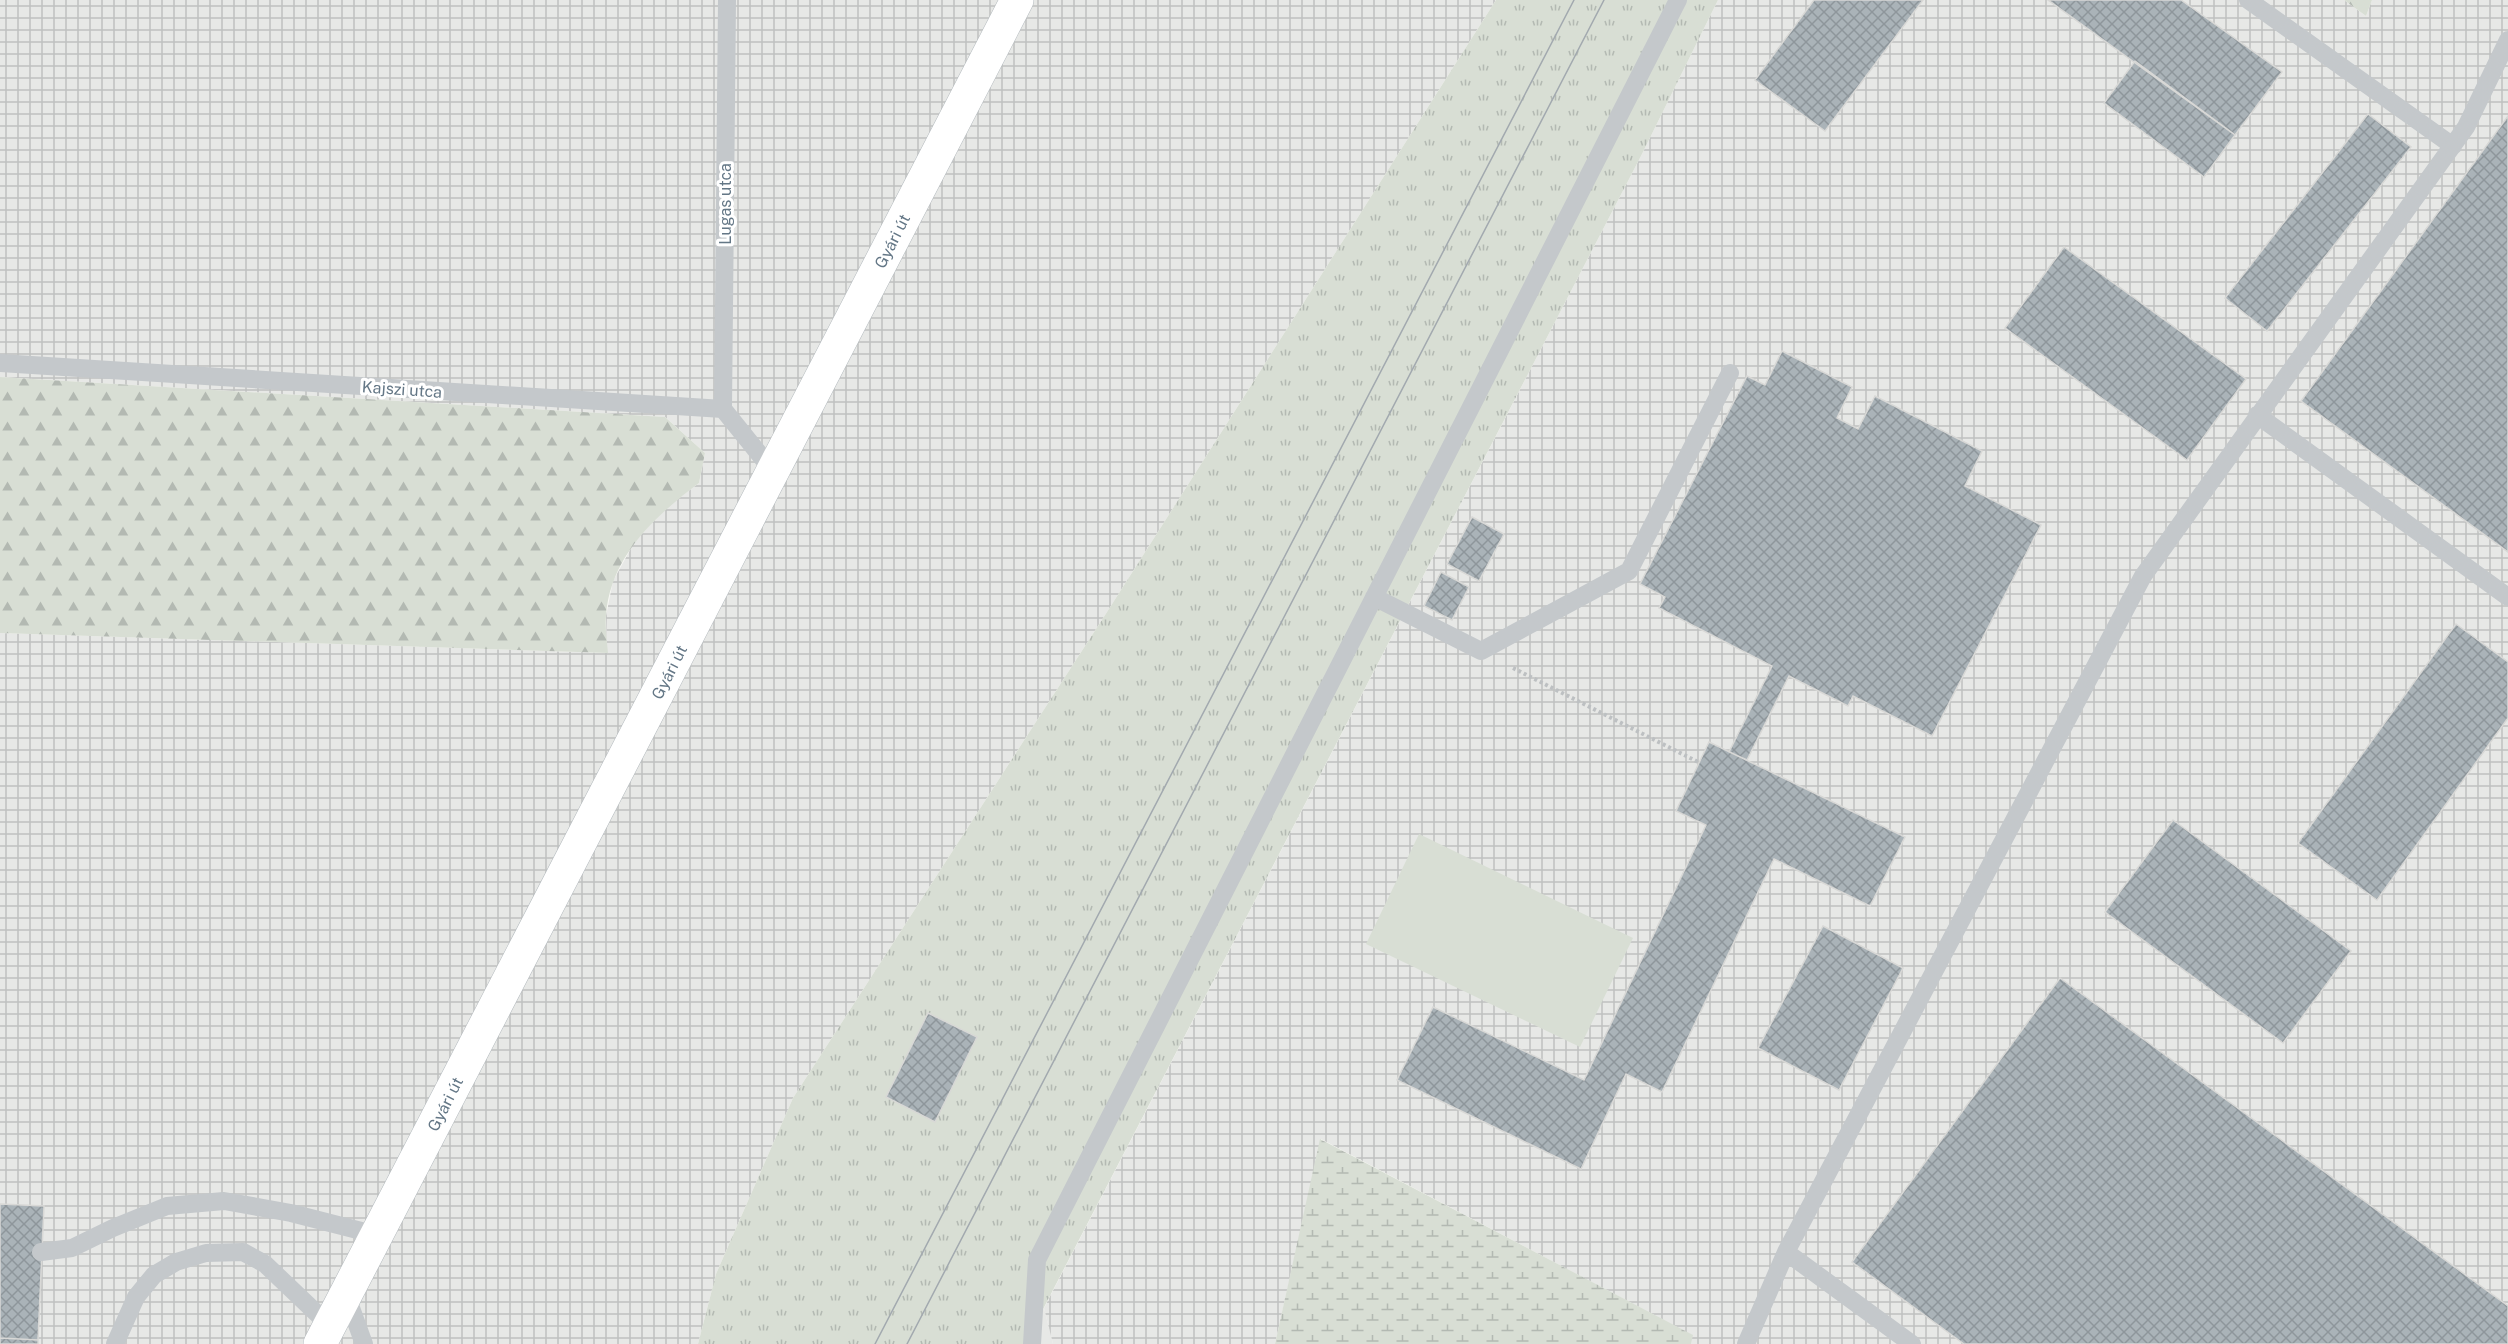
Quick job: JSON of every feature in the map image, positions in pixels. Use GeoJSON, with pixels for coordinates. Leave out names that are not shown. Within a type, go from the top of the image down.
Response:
{"type":"FeatureCollection","features":[{"type":"Feature","properties":{"kind":"street","name":"Gyári út"},"geometry":{"type":"LineString","coordinates":[[325,1335],[1017,0]]}},
{"type":"Feature","properties":{"kind":"lane","name":"Lugas utca"},"geometry":{"type":"LineString","coordinates":[[723,409],[727,0]]}},
{"type":"Feature","properties":{"kind":"lane"},"geometry":{"type":"LineString","coordinates":[[1032,1344],[1037,1260],[1678,0]]}},
{"type":"Feature","properties":{"kind":"lane"},"geometry":{"type":"LineString","coordinates":[[2248,0],[2452,146]]}},
{"type":"Feature","properties":{"kind":"lane"},"geometry":{"type":"LineString","coordinates":[[1746,1344],[1786,1252],[2144,576],[2466,127],[2508,40]]}},
{"type":"Feature","properties":{"kind":"lane","name":"Kajszi utca"},"geometry":{"type":"LineString","coordinates":[[0,363],[723,409]]}},
{"type":"Feature","properties":{"kind":"lane"},"geometry":{"type":"LineString","coordinates":[[1374,597],[1481,651],[1629,571],[1730,373]]}},
{"type":"Feature","properties":{"kind":"lane"},"geometry":{"type":"LineString","coordinates":[[723,409],[773,471]]}},
{"type":"Feature","properties":{"kind":"lane"},"geometry":{"type":"LineString","coordinates":[[2257,416],[2508,597]]}},
{"type":"Feature","properties":{"kind":"lane"},"geometry":{"type":"LineString","coordinates":[[41,1252],[72,1248],[112,1228],[167,1206],[224,1202],[291,1213],[376,1235]]}},
{"type":"Feature","properties":{"kind":"lane"},"geometry":{"type":"LineString","coordinates":[[115,1344],[136,1297],[154,1275],[176,1262],[206,1253],[243,1252],[265,1264],[325,1335]]}},
{"type":"Feature","properties":{"kind":"lane"},"geometry":{"type":"LineString","coordinates":[[1786,1252],[1912,1344]]}},
{"type":"Feature","properties":{"kind":"lane"},"geometry":{"type":"LineString","coordinates":[[346,1293],[364,1344]]}},
{"type":"Feature","properties":{"kind":"path"},"geometry":{"type":"LineString","coordinates":[[1481,651],[1700,763]]}},
{"type":"Feature","properties":{"kind":"shaded area"},"geometry":{"type":"Polygon","coordinates":[[[0,0],[1496,0],[1107,612],[793,1098],[716,1274],[698,1344],[0,1344],[0,633],[607,653],[606,616],[613,581],[635,541],[666,508],[699,483],[705,453],[665,417],[0,377],[0,0]]]}},
{"type":"Feature","properties":{"kind":"shaded area"},"geometry":{"type":"Polygon","coordinates":[[[1718,0],[2344,0],[2366,16],[2372,0],[2508,0],[2508,1344],[1691,1344],[1692,1335],[1321,1139],[1275,1344],[1053,1344],[1044,1308],[1641,156],[1718,0]]]}},
{"type":"Feature","properties":{"kind":"shaded area"},"geometry":{"type":"Polygon","coordinates":[[[1044,1308],[1053,1344],[1025,1344],[1044,1308]]]}},
{"type":"Feature","properties":{"kind":"green space"},"geometry":{"type":"Polygon","coordinates":[[[1496,0],[1718,0],[1641,156],[1025,1344],[698,1344],[716,1274],[793,1098],[1107,612],[1496,0]]]}},
{"type":"Feature","properties":{"kind":"green space"},"geometry":{"type":"Polygon","coordinates":[[[2344,0],[2372,0],[2366,16],[2344,0]]]}},
{"type":"Feature","properties":{"kind":"green space"},"geometry":{"type":"Polygon","coordinates":[[[0,377],[665,417],[705,453],[699,483],[651,524],[626,557],[616,575],[609,595],[606,616],[608,653],[0,633],[0,377]]]}},
{"type":"Feature","properties":{"kind":"green space"},"geometry":{"type":"Polygon","coordinates":[[[1419,834],[1633,938],[1580,1047],[1366,944],[1419,834]]]}},
{"type":"Feature","properties":{"kind":"green space"},"geometry":{"type":"Polygon","coordinates":[[[1320,1139],[1693,1335],[1691,1344],[1275,1344],[1320,1139]]]}},
{"type":"Feature","properties":{"kind":"building"},"geometry":{"type":"Polygon","coordinates":[[[1814,0],[1923,0],[1825,131],[1755,80],[1814,0]]]}},
{"type":"Feature","properties":{"kind":"building"},"geometry":{"type":"Polygon","coordinates":[[[2048,0],[2181,0],[2282,72],[2235,135],[2048,0]]]}},
{"type":"Feature","properties":{"kind":"building"},"geometry":{"type":"Polygon","coordinates":[[[2135,61],[2235,135],[2204,177],[2104,103],[2135,61]]]}},
{"type":"Feature","properties":{"kind":"building"},"geometry":{"type":"Polygon","coordinates":[[[2368,114],[2411,147],[2267,331],[2225,298],[2368,114]]]}},
{"type":"Feature","properties":{"kind":"building"},"geometry":{"type":"Polygon","coordinates":[[[2508,116],[2508,552],[2301,401],[2508,116]]]}},
{"type":"Feature","properties":{"kind":"building"},"geometry":{"type":"Polygon","coordinates":[[[2064,247],[2246,379],[2187,460],[2005,328],[2064,247]]]}},
{"type":"Feature","properties":{"kind":"building"},"geometry":{"type":"Polygon","coordinates":[[[1782,351],[1852,387],[1837,418],[1858,429],[1875,396],[1982,451],[1965,486],[2041,525],[1932,736],[1853,696],[1848,706],[1789,676],[1747,760],[1729,752],[1772,666],[1659,608],[1665,597],[1640,584],[1747,376],[1765,385],[1782,351]]]}},
{"type":"Feature","properties":{"kind":"building"},"geometry":{"type":"Polygon","coordinates":[[[1472,517],[1504,534],[1479,581],[1447,564],[1472,517]]]}},
{"type":"Feature","properties":{"kind":"building"},"geometry":{"type":"Polygon","coordinates":[[[1441,572],[1469,587],[1452,620],[1424,606],[1441,572]]]}},
{"type":"Feature","properties":{"kind":"building"},"geometry":{"type":"Polygon","coordinates":[[[2456,624],[2508,662],[2508,718],[2377,900],[2298,843],[2456,624]]]}},
{"type":"Feature","properties":{"kind":"building"},"geometry":{"type":"Polygon","coordinates":[[[1709,742],[1905,837],[1870,906],[1774,859],[1662,1092],[1626,1074],[1581,1169],[1397,1080],[1433,1007],[1584,1080],[1706,825],[1676,811],[1709,742]]]}},
{"type":"Feature","properties":{"kind":"building"},"geometry":{"type":"Polygon","coordinates":[[[2173,820],[2351,951],[2283,1043],[2105,912],[2173,820]]]}},
{"type":"Feature","properties":{"kind":"building"},"geometry":{"type":"Polygon","coordinates":[[[1823,926],[1903,968],[1839,1090],[1758,1048],[1823,926]]]}},
{"type":"Feature","properties":{"kind":"building"},"geometry":{"type":"Polygon","coordinates":[[[2060,978],[2508,1306],[2508,1344],[1964,1344],[1852,1262],[2060,978]]]}},
{"type":"Feature","properties":{"kind":"building"},"geometry":{"type":"Polygon","coordinates":[[[928,1013],[977,1037],[935,1122],[886,1097],[928,1013]]]}},
{"type":"Feature","properties":{"kind":"building"},"geometry":{"type":"Polygon","coordinates":[[[0,1204],[44,1206],[38,1340],[0,1338],[0,1204]]]}},
{"type":"Feature","properties":{"kind":"building"},"geometry":{"type":"Polygon","coordinates":[[[0,1338],[38,1340],[38,1344],[0,1344],[0,1338]]]}},
{"type":"Feature","properties":{"kind":"tram line"},"geometry":{"type":"LineString","coordinates":[[875,1344],[1574,0]]}},
{"type":"Feature","properties":{"kind":"tram line"},"geometry":{"type":"LineString","coordinates":[[907,1344],[1604,0]]}}]}
